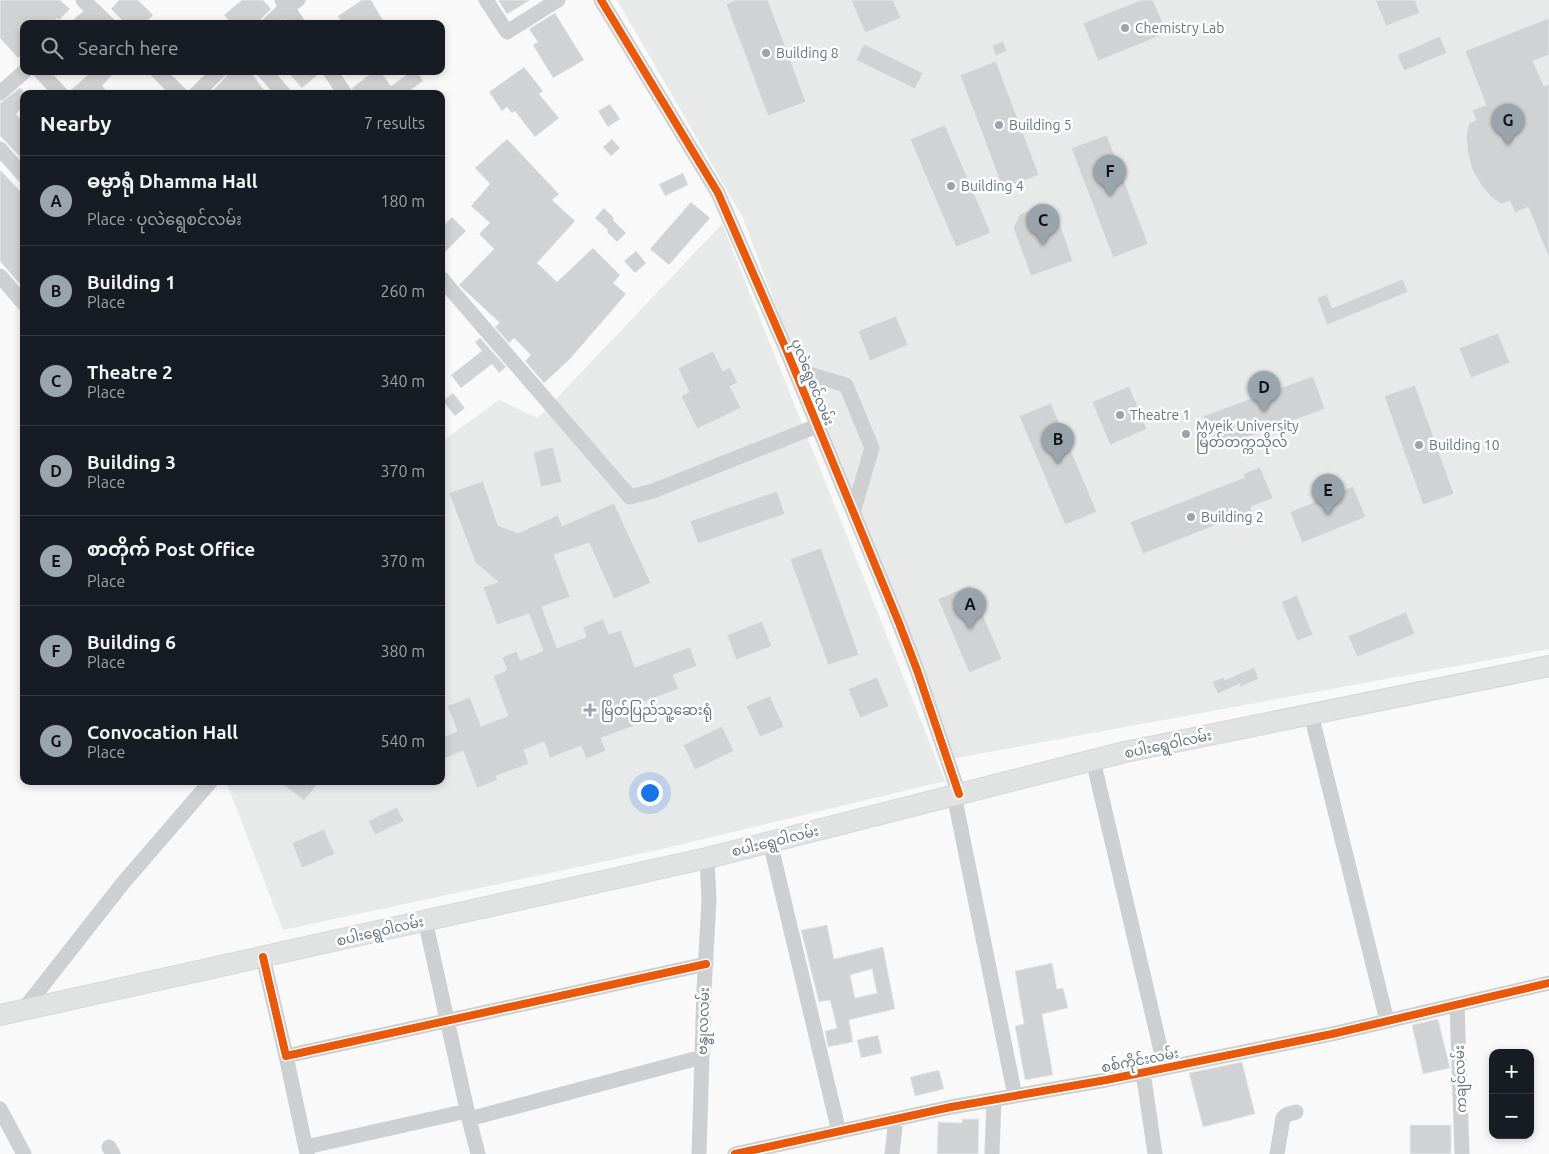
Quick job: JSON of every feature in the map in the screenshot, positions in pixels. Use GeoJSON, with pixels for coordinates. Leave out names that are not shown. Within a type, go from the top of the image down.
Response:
{"type":"FeatureCollection","features":[{"type":"Feature","properties":{"kind":"main road","name":"စပါးရွေဝါလမ်း"},"geometry":{"type":"LineString","coordinates":[[0,1015],[708,858],[1125,752],[1549,666]]}},
{"type":"Feature","properties":{"kind":"street"},"geometry":{"type":"LineString","coordinates":[[83,0],[104,20]]}},
{"type":"Feature","properties":{"kind":"street"},"geometry":{"type":"LineString","coordinates":[[486,0],[507,32],[558,0]]}},
{"type":"Feature","properties":{"kind":"street","name":"ပုလဲရွေစင်လမ်း"},"geometry":{"type":"LineString","coordinates":[[601,0],[718,193],[795,370],[917,670],[956,795],[1016,1096]]}},
{"type":"Feature","properties":{"kind":"street"},"geometry":{"type":"LineString","coordinates":[[273,20],[289,2],[296,20]]}},
{"type":"Feature","properties":{"kind":"street"},"geometry":{"type":"LineString","coordinates":[[85,20],[95,11]]}},
{"type":"Feature","properties":{"kind":"street"},"geometry":{"type":"LineString","coordinates":[[0,93],[20,75]]}},
{"type":"Feature","properties":{"kind":"street"},"geometry":{"type":"LineString","coordinates":[[44,75],[57,90]]}},
{"type":"Feature","properties":{"kind":"street"},"geometry":{"type":"LineString","coordinates":[[161,75],[176,90]]}},
{"type":"Feature","properties":{"kind":"street"},"geometry":{"type":"LineString","coordinates":[[200,90],[215,75]]}},
{"type":"Feature","properties":{"kind":"street"},"geometry":{"type":"LineString","coordinates":[[267,75],[281,90]]}},
{"type":"Feature","properties":{"kind":"street"},"geometry":{"type":"LineString","coordinates":[[333,75],[342,90]]}},
{"type":"Feature","properties":{"kind":"street"},"geometry":{"type":"LineString","coordinates":[[0,149],[20,172]]}},
{"type":"Feature","properties":{"kind":"street"},"geometry":{"type":"LineString","coordinates":[[0,276],[20,299]]}},
{"type":"Feature","properties":{"kind":"street"},"geometry":{"type":"LineString","coordinates":[[445,283],[630,497],[653,492],[817,426]]}},
{"type":"Feature","properties":{"kind":"street"},"geometry":{"type":"LineString","coordinates":[[795,370],[846,386],[872,448],[853,512]]}},
{"type":"Feature","properties":{"kind":"street"},"geometry":{"type":"LineString","coordinates":[[1312,714],[1387,1021]]}},
{"type":"Feature","properties":{"kind":"street"},"geometry":{"type":"LineString","coordinates":[[1093,760],[1165,1068]]}},
{"type":"Feature","properties":{"kind":"street"},"geometry":{"type":"LineString","coordinates":[[24,1009],[123,883],[208,785]]}},
{"type":"Feature","properties":{"kind":"street"},"geometry":{"type":"LineString","coordinates":[[770,842],[839,1132]]}},
{"type":"Feature","properties":{"kind":"street","name":"ဗန္ဓုလလမ်း"},"geometry":{"type":"LineString","coordinates":[[699,1154],[709,900],[708,858]]}},
{"type":"Feature","properties":{"kind":"street"},"geometry":{"type":"LineString","coordinates":[[425,920],[478,1154]]}},
{"type":"Feature","properties":{"kind":"street"},"geometry":{"type":"LineString","coordinates":[[263,957],[306,1150],[468,1115],[702,1057]]}},
{"type":"Feature","properties":{"kind":"street"},"geometry":{"type":"LineString","coordinates":[[286,1056],[706,964]]}},
{"type":"Feature","properties":{"kind":"street","name":"စစ်ကိုင်းလမ်း"},"geometry":{"type":"LineString","coordinates":[[735,1154],[790,1148],[839,1132],[896,1119],[1322,1036],[1549,983]]}},
{"type":"Feature","properties":{"kind":"street","name":"ကချင်လမ်း"},"geometry":{"type":"LineString","coordinates":[[1457,1005],[1462,1154]]}},
{"type":"Feature","properties":{"kind":"street"},"geometry":{"type":"LineString","coordinates":[[1143,1072],[1155,1154]]}},
{"type":"Feature","properties":{"kind":"street"},"geometry":{"type":"LineString","coordinates":[[992,1154],[994,1100]]}},
{"type":"Feature","properties":{"kind":"street"},"geometry":{"type":"LineString","coordinates":[[0,1108],[24,1154]]}},
{"type":"Feature","properties":{"kind":"street"},"geometry":{"type":"LineString","coordinates":[[1277,1154],[1283,1118],[1296,1112]]}},
{"type":"Feature","properties":{"kind":"street"},"geometry":{"type":"LineString","coordinates":[[892,1154],[896,1119]]}},
{"type":"Feature","properties":{"kind":"shaded area","name":"Myeik University မြိတ်တက္ကသိုလ်"},"geometry":{"type":"Polygon","coordinates":[[[617,0],[1549,0],[1549,649],[946,760],[743,218],[617,0]]]}},
{"type":"Feature","properties":{"kind":"shaded area"},"geometry":{"type":"Polygon","coordinates":[[[722,224],[945,781],[662,849],[283,930],[228,785],[445,785],[445,439],[499,400],[538,418],[722,224]]]}},
{"type":"Feature","properties":{"kind":"building"},"geometry":{"type":"Polygon","coordinates":[[[0,0],[60,0],[70,9],[59,20],[57,18],[56,20],[20,20],[20,56],[18,58],[0,38],[0,0]]]}},
{"type":"Feature","properties":{"kind":"building"},"geometry":{"type":"Polygon","coordinates":[[[119,0],[138,0],[153,15],[148,20],[122,20],[111,9],[119,0]]]}},
{"type":"Feature","properties":{"kind":"building"},"geometry":{"type":"Polygon","coordinates":[[[242,0],[263,0],[271,9],[261,20],[228,20],[224,15],[242,0]]]}},
{"type":"Feature","properties":{"kind":"building"},"geometry":{"type":"Polygon","coordinates":[[[362,0],[371,0],[383,20],[340,20],[338,16],[362,0]]]}},
{"type":"Feature","properties":{"kind":"building"},"geometry":{"type":"Polygon","coordinates":[[[498,0],[530,0],[507,14],[498,0]]]}},
{"type":"Feature","properties":{"kind":"building","name":"Building 8"},"geometry":{"type":"Polygon","coordinates":[[[736,0],[768,0],[806,102],[768,116],[726,4],[736,0]]]}},
{"type":"Feature","properties":{"kind":"building"},"geometry":{"type":"Polygon","coordinates":[[[851,0],[893,0],[901,18],[865,33],[851,0]]]}},
{"type":"Feature","properties":{"kind":"building","name":"Chemistry Lab"},"geometry":{"type":"Polygon","coordinates":[[[1141,0],[1153,0],[1167,33],[1098,61],[1083,23],[1141,0]]]}},
{"type":"Feature","properties":{"kind":"building"},"geometry":{"type":"Polygon","coordinates":[[[1375,0],[1415,0],[1420,13],[1386,26],[1375,0]]]}},
{"type":"Feature","properties":{"kind":"building"},"geometry":{"type":"Polygon","coordinates":[[[555,13],[584,60],[553,78],[533,45],[538,42],[529,29],[555,13]]]}},
{"type":"Feature","properties":{"kind":"building"},"geometry":{"type":"Polygon","coordinates":[[[1549,18],[1549,55],[1533,61],[1544,86],[1549,84],[1549,258],[1528,207],[1515,213],[1510,201],[1501,204],[1491,197],[1481,185],[1472,169],[1466,136],[1469,123],[1476,120],[1472,110],[1486,105],[1465,51],[1549,18]]]}},
{"type":"Feature","properties":{"kind":"building"},"geometry":{"type":"Polygon","coordinates":[[[1440,36],[1447,53],[1404,71],[1397,55],[1440,36]]]}},
{"type":"Feature","properties":{"kind":"building"},"geometry":{"type":"Polygon","coordinates":[[[1003,41],[1007,51],[996,56],[992,46],[1003,41]]]}},
{"type":"Feature","properties":{"kind":"building"},"geometry":{"type":"Polygon","coordinates":[[[864,44],[923,73],[915,89],[856,60],[864,44]]]}},
{"type":"Feature","properties":{"kind":"building","name":"Building 5"},"geometry":{"type":"Polygon","coordinates":[[[996,61],[1039,175],[1003,189],[960,75],[996,61]]]}},
{"type":"Feature","properties":{"kind":"building"},"geometry":{"type":"Polygon","coordinates":[[[524,67],[543,91],[539,94],[559,118],[535,137],[515,111],[512,113],[507,107],[502,111],[489,92],[524,67]]]}},
{"type":"Feature","properties":{"kind":"building"},"geometry":{"type":"Polygon","coordinates":[[[88,75],[112,75],[102,86],[106,90],[71,90],[88,75]]]}},
{"type":"Feature","properties":{"kind":"building"},"geometry":{"type":"Polygon","coordinates":[[[227,75],[253,75],[264,90],[214,90],[227,75]]]}},
{"type":"Feature","properties":{"kind":"building"},"geometry":{"type":"Polygon","coordinates":[[[291,75],[317,75],[302,88],[291,75]]]}},
{"type":"Feature","properties":{"kind":"building"},"geometry":{"type":"Polygon","coordinates":[[[369,75],[383,75],[391,86],[406,75],[419,75],[423,81],[411,90],[353,90],[352,88],[369,75]]]}},
{"type":"Feature","properties":{"kind":"building"},"geometry":{"type":"Polygon","coordinates":[[[20,88],[22,90],[20,90],[20,110],[16,114],[20,118],[20,157],[0,136],[0,103],[20,88]]]}},
{"type":"Feature","properties":{"kind":"building"},"geometry":{"type":"Polygon","coordinates":[[[610,104],[620,119],[608,127],[598,111],[610,104]]]}},
{"type":"Feature","properties":{"kind":"building","name":"Building 4"},"geometry":{"type":"Polygon","coordinates":[[[945,125],[991,233],[956,247],[910,139],[945,125]]]}},
{"type":"Feature","properties":{"kind":"building"},"geometry":{"type":"Polygon","coordinates":[[[1107,135],[1148,244],[1113,258],[1071,148],[1107,135]]]}},
{"type":"Feature","properties":{"kind":"building"},"geometry":{"type":"Polygon","coordinates":[[[507,139],[559,194],[552,200],[575,221],[537,263],[557,282],[593,248],[620,275],[613,283],[626,294],[570,359],[544,383],[525,361],[531,355],[514,338],[509,343],[495,327],[500,323],[459,285],[494,249],[479,234],[490,223],[471,206],[490,184],[475,168],[507,139]]]}},
{"type":"Feature","properties":{"kind":"building"},"geometry":{"type":"Polygon","coordinates":[[[612,139],[620,148],[611,156],[603,147],[612,139]]]}},
{"type":"Feature","properties":{"kind":"building"},"geometry":{"type":"Polygon","coordinates":[[[0,170],[20,191],[20,284],[0,261],[0,170]]]}},
{"type":"Feature","properties":{"kind":"building"},"geometry":{"type":"Polygon","coordinates":[[[683,173],[688,185],[665,196],[659,184],[683,173]]]}},
{"type":"Feature","properties":{"kind":"building"},"geometry":{"type":"Polygon","coordinates":[[[691,202],[710,218],[669,265],[650,249],[691,202]]]}},
{"type":"Feature","properties":{"kind":"building"},"geometry":{"type":"Polygon","coordinates":[[[1044,205],[1056,212],[1073,261],[1031,276],[1013,228],[1020,214],[1044,205]]]}},
{"type":"Feature","properties":{"kind":"building"},"geometry":{"type":"Polygon","coordinates":[[[604,208],[626,233],[617,242],[595,218],[604,208]]]}},
{"type":"Feature","properties":{"kind":"building"},"geometry":{"type":"Polygon","coordinates":[[[452,217],[466,231],[445,252],[445,224],[452,217]]]}},
{"type":"Feature","properties":{"kind":"building"},"geometry":{"type":"Polygon","coordinates":[[[636,251],[646,263],[635,273],[624,261],[636,251]]]}},
{"type":"Feature","properties":{"kind":"building"},"geometry":{"type":"Polygon","coordinates":[[[1403,279],[1408,292],[1327,325],[1317,298],[1327,294],[1332,308],[1403,279]]]}},
{"type":"Feature","properties":{"kind":"building"},"geometry":{"type":"Polygon","coordinates":[[[896,316],[908,345],[870,361],[858,331],[896,316]]]}},
{"type":"Feature","properties":{"kind":"building"},"geometry":{"type":"Polygon","coordinates":[[[1498,333],[1510,363],[1471,378],[1459,348],[1498,333]]]}},
{"type":"Feature","properties":{"kind":"building"},"geometry":{"type":"Polygon","coordinates":[[[480,338],[506,367],[499,373],[492,364],[461,388],[451,375],[482,351],[475,342],[480,338]]]}},
{"type":"Feature","properties":{"kind":"building"},"geometry":{"type":"Polygon","coordinates":[[[713,351],[723,371],[730,367],[738,383],[730,386],[741,408],[697,429],[681,396],[689,392],[678,368],[713,351]]]}},
{"type":"Feature","properties":{"kind":"building"},"geometry":{"type":"Polygon","coordinates":[[[1313,376],[1325,409],[1215,449],[1203,416],[1313,376]]]}},
{"type":"Feature","properties":{"kind":"building","name":"Building 10"},"geometry":{"type":"Polygon","coordinates":[[[1415,385],[1454,494],[1423,505],[1384,396],[1415,385]]]}},
{"type":"Feature","properties":{"kind":"building","name":"Theatre 1"},"geometry":{"type":"Polygon","coordinates":[[[1129,386],[1147,429],[1110,445],[1092,402],[1129,386]]]}},
{"type":"Feature","properties":{"kind":"building"},"geometry":{"type":"Polygon","coordinates":[[[453,393],[465,408],[455,416],[445,404],[445,399],[453,393]]]}},
{"type":"Feature","properties":{"kind":"building"},"geometry":{"type":"Polygon","coordinates":[[[1051,403],[1097,512],[1065,525],[1019,416],[1051,403]]]}},
{"type":"Feature","properties":{"kind":"building"},"geometry":{"type":"Polygon","coordinates":[[[553,447],[562,482],[541,487],[533,452],[553,447]]]}},
{"type":"Feature","properties":{"kind":"building","name":"Building 2"},"geometry":{"type":"Polygon","coordinates":[[[1260,467],[1273,498],[1251,507],[1252,511],[1143,554],[1130,522],[1245,477],[1243,474],[1260,467]]]}},
{"type":"Feature","properties":{"kind":"building"},"geometry":{"type":"Polygon","coordinates":[[[483,481],[498,525],[518,533],[558,515],[562,526],[614,503],[651,583],[614,599],[589,543],[554,555],[570,597],[542,607],[557,648],[586,637],[583,627],[603,619],[609,634],[621,630],[635,667],[690,647],[697,666],[673,675],[679,689],[627,708],[634,726],[601,738],[606,751],[586,759],[581,746],[550,758],[544,742],[524,750],[529,764],[496,776],[498,780],[477,788],[463,751],[445,758],[445,736],[457,731],[447,706],[470,697],[481,726],[508,716],[493,676],[507,670],[502,657],[517,651],[520,660],[543,651],[529,614],[497,625],[483,587],[498,582],[475,562],[449,493],[483,481]]]}},
{"type":"Feature","properties":{"kind":"building"},"geometry":{"type":"Polygon","coordinates":[[[1353,486],[1366,517],[1302,543],[1290,512],[1353,486]]]}},
{"type":"Feature","properties":{"kind":"building"},"geometry":{"type":"Polygon","coordinates":[[[777,491],[785,514],[698,544],[690,521],[777,491]]]}},
{"type":"Feature","properties":{"kind":"building"},"geometry":{"type":"Polygon","coordinates":[[[821,548],[859,655],[828,665],[790,559],[821,548]]]}},
{"type":"Feature","properties":{"kind":"building"},"geometry":{"type":"Polygon","coordinates":[[[970,585],[1002,659],[969,673],[938,599],[970,585]]]}},
{"type":"Feature","properties":{"kind":"building"},"geometry":{"type":"Polygon","coordinates":[[[1297,595],[1313,635],[1297,641],[1281,602],[1297,595]]]}},
{"type":"Feature","properties":{"kind":"building"},"geometry":{"type":"Polygon","coordinates":[[[1406,612],[1415,634],[1357,657],[1348,636],[1406,612]]]}},
{"type":"Feature","properties":{"kind":"building"},"geometry":{"type":"Polygon","coordinates":[[[762,621],[772,646],[736,660],[727,635],[762,621]]]}},
{"type":"Feature","properties":{"kind":"building"},"geometry":{"type":"Polygon","coordinates":[[[1254,667],[1259,679],[1240,687],[1239,684],[1218,694],[1212,682],[1224,677],[1225,680],[1254,667]]]}},
{"type":"Feature","properties":{"kind":"building"},"geometry":{"type":"Polygon","coordinates":[[[877,677],[889,706],[860,718],[848,689],[877,677]]]}},
{"type":"Feature","properties":{"kind":"building"},"geometry":{"type":"Polygon","coordinates":[[[770,696],[784,727],[760,737],[746,706],[770,696]]]}},
{"type":"Feature","properties":{"kind":"building"},"geometry":{"type":"Polygon","coordinates":[[[722,726],[734,751],[695,770],[683,745],[722,726]]]}},
{"type":"Feature","properties":{"kind":"building"},"geometry":{"type":"Polygon","coordinates":[[[284,785],[317,785],[304,801],[284,785]]]}},
{"type":"Feature","properties":{"kind":"building"},"geometry":{"type":"Polygon","coordinates":[[[397,807],[404,821],[375,835],[368,821],[397,807]]]}},
{"type":"Feature","properties":{"kind":"building"},"geometry":{"type":"Polygon","coordinates":[[[324,829],[335,854],[302,868],[292,843],[324,829]]]}},
{"type":"Feature","properties":{"kind":"building"},"geometry":{"type":"Polygon","coordinates":[[[827,925],[834,959],[883,947],[895,1009],[849,1020],[853,1042],[828,1047],[825,1031],[837,1028],[830,1000],[819,1002],[801,930],[827,925]],[[872,969],[850,975],[855,998],[877,993],[872,969]]]}},
{"type":"Feature","properties":{"kind":"building"},"geometry":{"type":"Polygon","coordinates":[[[1052,963],[1057,989],[1063,988],[1068,1008],[1042,1014],[1053,1075],[1025,1080],[1015,1026],[1024,1024],[1015,971],[1052,963]]]}},
{"type":"Feature","properties":{"kind":"building"},"geometry":{"type":"Polygon","coordinates":[[[1438,1019],[1450,1068],[1423,1074],[1412,1025],[1438,1019]]]}},
{"type":"Feature","properties":{"kind":"building"},"geometry":{"type":"Polygon","coordinates":[[[878,1035],[882,1053],[861,1058],[857,1040],[878,1035]]]}},
{"type":"Feature","properties":{"kind":"building"},"geometry":{"type":"Polygon","coordinates":[[[1242,1062],[1255,1114],[1203,1127],[1189,1073],[1242,1062]]]}},
{"type":"Feature","properties":{"kind":"building"},"geometry":{"type":"Polygon","coordinates":[[[939,1070],[944,1089],[915,1096],[910,1077],[939,1070]]]}},
{"type":"Feature","properties":{"kind":"building"},"geometry":{"type":"Polygon","coordinates":[[[962,1119],[979,1119],[978,1154],[937,1154],[938,1122],[962,1123],[962,1119]]]}},
{"type":"Feature","properties":{"kind":"building"},"geometry":{"type":"Polygon","coordinates":[[[1410,1125],[1451,1125],[1451,1154],[1410,1154],[1410,1125]]]}},
{"type":"Feature","properties":{"kind":"cycle path"},"geometry":{"type":"LineString","coordinates":[[601,0],[718,193],[786,349],[899,623],[959,794]]}},
{"type":"Feature","properties":{"kind":"cycle path"},"geometry":{"type":"LineString","coordinates":[[263,957],[286,1056],[706,964]]}},
{"type":"Feature","properties":{"kind":"cycle path"},"geometry":{"type":"LineString","coordinates":[[735,1154],[951,1107],[1106,1080],[1332,1034],[1549,983]]}},
{"type":"Feature","properties":{"kind":"place","name":"Chemistry Lab"},"geometry":{"type":"Point","coordinates":[1125,28]}},
{"type":"Feature","properties":{"kind":"place","name":"Building 8"},"geometry":{"type":"Point","coordinates":[766,53]}},
{"type":"Feature","properties":{"kind":"place","name":"Building 5"},"geometry":{"type":"Point","coordinates":[999,125]}},
{"type":"Feature","properties":{"kind":"place","name":"Convocation Hall"},"geometry":{"type":"Point","coordinates":[1508,145]}},
{"type":"Feature","properties":{"kind":"place","name":"Building 4"},"geometry":{"type":"Point","coordinates":[951,186]}},
{"type":"Feature","properties":{"kind":"place","name":"Building 6"},"geometry":{"type":"Point","coordinates":[1110,196]}},
{"type":"Feature","properties":{"kind":"place","name":"Theatre 2"},"geometry":{"type":"Point","coordinates":[1043,245]}},
{"type":"Feature","properties":{"kind":"place","name":"Building 3"},"geometry":{"type":"Point","coordinates":[1264,412]}},
{"type":"Feature","properties":{"kind":"place","name":"Theatre 1"},"geometry":{"type":"Point","coordinates":[1120,415]}},
{"type":"Feature","properties":{"kind":"place","name":"Myeik University မြိတ်တက္ကသိုလ်"},"geometry":{"type":"Point","coordinates":[1186,434]}},
{"type":"Feature","properties":{"kind":"place","name":"Building 10"},"geometry":{"type":"Point","coordinates":[1419,445]}},
{"type":"Feature","properties":{"kind":"place","name":"Building 1"},"geometry":{"type":"Point","coordinates":[1058,464]}},
{"type":"Feature","properties":{"kind":"place","name":"စာတိုက် Post Office"},"geometry":{"type":"Point","coordinates":[1328,515]}},
{"type":"Feature","properties":{"kind":"place","name":"Building 2"},"geometry":{"type":"Point","coordinates":[1191,517]}},
{"type":"Feature","properties":{"kind":"place","name":"ဓမ္မာရုံ Dhamma Hall"},"geometry":{"type":"Point","coordinates":[970,629]}},
{"type":"Feature","properties":{"kind":"place","name":"မြိတ်ပြည်သူ့ဆေးရုံ"},"geometry":{"type":"Point","coordinates":[590,710]}}]}
